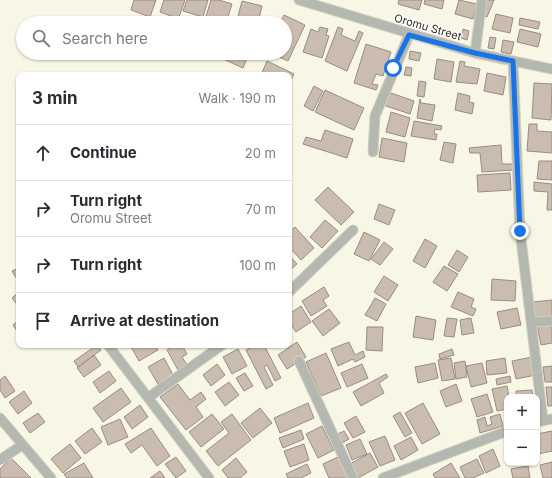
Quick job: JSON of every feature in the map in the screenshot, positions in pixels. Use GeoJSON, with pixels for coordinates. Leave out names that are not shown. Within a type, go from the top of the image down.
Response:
{"type":"FeatureCollection","features":[{"type":"Feature","properties":{"kind":"street","name":"Oromu Street"},"geometry":{"type":"LineString","coordinates":[[299,0],[409,35],[475,53],[552,69]]}},
{"type":"Feature","properties":{"kind":"street"},"geometry":{"type":"LineString","coordinates":[[475,53],[482,0]]}},
{"type":"Feature","properties":{"kind":"street"},"geometry":{"type":"LineString","coordinates":[[373,152],[375,116],[393,68],[409,35]]}},
{"type":"Feature","properties":{"kind":"street"},"geometry":{"type":"LineString","coordinates":[[513,61],[520,231],[544,421]]}},
{"type":"Feature","properties":{"kind":"street"},"geometry":{"type":"LineString","coordinates":[[292,289],[353,230]]}},
{"type":"Feature","properties":{"kind":"street"},"geometry":{"type":"LineString","coordinates":[[531,322],[552,321]]}},
{"type":"Feature","properties":{"kind":"street"},"geometry":{"type":"LineString","coordinates":[[110,348],[209,478]]}},
{"type":"Feature","properties":{"kind":"street"},"geometry":{"type":"LineString","coordinates":[[149,397],[218,348]]}},
{"type":"Feature","properties":{"kind":"street"},"geometry":{"type":"LineString","coordinates":[[299,361],[353,478]]}},
{"type":"Feature","properties":{"kind":"street"},"geometry":{"type":"LineString","coordinates":[[0,418],[51,478]]}},
{"type":"Feature","properties":{"kind":"street"},"geometry":{"type":"LineString","coordinates":[[383,478],[396,475],[504,432]]}},
{"type":"Feature","properties":{"kind":"street"},"geometry":{"type":"LineString","coordinates":[[0,460],[22,445]]}},
{"type":"Feature","properties":{"kind":"building"},"geometry":{"type":"Polygon","coordinates":[[[134,0],[156,0],[150,16],[131,10],[134,0]]]}},
{"type":"Feature","properties":{"kind":"building"},"geometry":{"type":"Polygon","coordinates":[[[164,0],[185,0],[179,16],[171,16],[160,12],[164,0]]]}},
{"type":"Feature","properties":{"kind":"building"},"geometry":{"type":"Polygon","coordinates":[[[187,0],[208,0],[203,16],[183,11],[187,0]]]}},
{"type":"Feature","properties":{"kind":"building"},"geometry":{"type":"Polygon","coordinates":[[[211,0],[219,0],[232,4],[228,16],[206,16],[211,0]]]}},
{"type":"Feature","properties":{"kind":"building"},"geometry":{"type":"Polygon","coordinates":[[[399,0],[422,0],[419,10],[398,4],[399,0]]]}},
{"type":"Feature","properties":{"kind":"building"},"geometry":{"type":"Polygon","coordinates":[[[425,0],[444,0],[442,9],[424,4],[425,0]]]}},
{"type":"Feature","properties":{"kind":"building"},"geometry":{"type":"Polygon","coordinates":[[[459,0],[477,4],[473,19],[455,14],[459,0]]]}},
{"type":"Feature","properties":{"kind":"building"},"geometry":{"type":"Polygon","coordinates":[[[486,0],[494,0],[487,17],[480,14],[486,0]]]}},
{"type":"Feature","properties":{"kind":"building"},"geometry":{"type":"Polygon","coordinates":[[[242,1],[262,6],[260,16],[238,16],[242,1]]]}},
{"type":"Feature","properties":{"kind":"building"},"geometry":{"type":"Polygon","coordinates":[[[496,14],[513,18],[510,33],[492,29],[496,14]]]}},
{"type":"Feature","properties":{"kind":"building"},"geometry":{"type":"Polygon","coordinates":[[[520,18],[540,22],[538,29],[519,25],[520,18]]]}},
{"type":"Feature","properties":{"kind":"building"},"geometry":{"type":"Polygon","coordinates":[[[292,19],[305,25],[292,53],[292,19]]]}},
{"type":"Feature","properties":{"kind":"building"},"geometry":{"type":"Polygon","coordinates":[[[320,27],[328,29],[326,35],[329,36],[322,58],[303,52],[311,29],[318,32],[320,27]]]}},
{"type":"Feature","properties":{"kind":"building"},"geometry":{"type":"Polygon","coordinates":[[[338,27],[343,29],[341,35],[355,41],[359,31],[363,33],[347,71],[325,61],[338,27]]]}},
{"type":"Feature","properties":{"kind":"building"},"geometry":{"type":"Polygon","coordinates":[[[463,29],[469,31],[467,40],[461,38],[463,29]]]}},
{"type":"Feature","properties":{"kind":"building"},"geometry":{"type":"Polygon","coordinates":[[[520,29],[541,34],[538,47],[517,42],[520,29]]]}},
{"type":"Feature","properties":{"kind":"building"},"geometry":{"type":"Polygon","coordinates":[[[490,37],[496,38],[494,49],[488,48],[490,37]]]}},
{"type":"Feature","properties":{"kind":"building"},"geometry":{"type":"Polygon","coordinates":[[[503,40],[514,42],[511,54],[501,52],[503,40]]]}},
{"type":"Feature","properties":{"kind":"building"},"geometry":{"type":"Polygon","coordinates":[[[366,44],[391,52],[383,76],[376,74],[372,84],[378,85],[376,90],[354,83],[366,44]]]}},
{"type":"Feature","properties":{"kind":"building"},"geometry":{"type":"Polygon","coordinates":[[[410,51],[421,53],[419,61],[409,59],[410,51]]]}},
{"type":"Feature","properties":{"kind":"building"},"geometry":{"type":"Polygon","coordinates":[[[437,59],[454,62],[451,82],[434,79],[437,59]]]}},
{"type":"Feature","properties":{"kind":"building"},"geometry":{"type":"Polygon","coordinates":[[[226,60],[246,60],[243,68],[226,60]]]}},
{"type":"Feature","properties":{"kind":"building"},"geometry":{"type":"Polygon","coordinates":[[[267,61],[290,72],[262,72],[267,61]]]}},
{"type":"Feature","properties":{"kind":"building"},"geometry":{"type":"Polygon","coordinates":[[[460,61],[465,62],[464,66],[480,69],[477,84],[456,82],[460,61]]]}},
{"type":"Feature","properties":{"kind":"building"},"geometry":{"type":"Polygon","coordinates":[[[406,67],[412,68],[411,76],[404,75],[406,67]]]}},
{"type":"Feature","properties":{"kind":"building"},"geometry":{"type":"Polygon","coordinates":[[[487,73],[506,77],[503,95],[484,91],[487,73]]]}},
{"type":"Feature","properties":{"kind":"building"},"geometry":{"type":"Polygon","coordinates":[[[419,81],[426,82],[424,97],[417,96],[419,81]]]}},
{"type":"Feature","properties":{"kind":"building"},"geometry":{"type":"Polygon","coordinates":[[[534,83],[552,84],[551,120],[532,118],[534,83]]]}},
{"type":"Feature","properties":{"kind":"building"},"geometry":{"type":"Polygon","coordinates":[[[314,86],[323,91],[313,111],[304,106],[314,86]]]}},
{"type":"Feature","properties":{"kind":"building"},"geometry":{"type":"Polygon","coordinates":[[[325,90],[364,108],[354,130],[315,112],[325,90]]]}},
{"type":"Feature","properties":{"kind":"building"},"geometry":{"type":"Polygon","coordinates":[[[388,92],[414,101],[410,114],[383,105],[388,92]]]}},
{"type":"Feature","properties":{"kind":"building"},"geometry":{"type":"Polygon","coordinates":[[[458,93],[470,96],[469,102],[474,103],[472,114],[455,110],[458,93]]]}},
{"type":"Feature","properties":{"kind":"building"},"geometry":{"type":"Polygon","coordinates":[[[420,99],[421,103],[435,105],[432,121],[417,118],[420,99]]]}},
{"type":"Feature","properties":{"kind":"building"},"geometry":{"type":"Polygon","coordinates":[[[391,112],[410,118],[405,137],[386,132],[391,112]]]}},
{"type":"Feature","properties":{"kind":"building"},"geometry":{"type":"Polygon","coordinates":[[[414,121],[442,126],[441,130],[435,129],[434,134],[437,134],[436,140],[411,136],[414,121]]]}},
{"type":"Feature","properties":{"kind":"building"},"geometry":{"type":"Polygon","coordinates":[[[529,124],[537,124],[537,131],[552,132],[552,153],[527,151],[529,124]]]}},
{"type":"Feature","properties":{"kind":"building"},"geometry":{"type":"Polygon","coordinates":[[[325,130],[353,139],[347,158],[303,144],[306,137],[321,141],[325,130]]]}},
{"type":"Feature","properties":{"kind":"building"},"geometry":{"type":"Polygon","coordinates":[[[382,138],[407,143],[404,162],[379,157],[382,138]]]}},
{"type":"Feature","properties":{"kind":"building"},"geometry":{"type":"Polygon","coordinates":[[[444,142],[456,144],[453,163],[440,160],[444,142]]]}},
{"type":"Feature","properties":{"kind":"building"},"geometry":{"type":"Polygon","coordinates":[[[501,145],[502,164],[514,164],[514,170],[482,172],[480,153],[470,153],[469,148],[501,145]]]}},
{"type":"Feature","properties":{"kind":"building"},"geometry":{"type":"Polygon","coordinates":[[[539,161],[552,161],[552,180],[537,179],[539,161]]]}},
{"type":"Feature","properties":{"kind":"building"},"geometry":{"type":"Polygon","coordinates":[[[510,173],[511,190],[478,192],[477,175],[510,173]]]}},
{"type":"Feature","properties":{"kind":"building"},"geometry":{"type":"Polygon","coordinates":[[[534,182],[552,184],[552,210],[547,210],[548,192],[534,191],[534,182]]]}},
{"type":"Feature","properties":{"kind":"building"},"geometry":{"type":"Polygon","coordinates":[[[328,187],[354,212],[341,225],[315,200],[328,187]]]}},
{"type":"Feature","properties":{"kind":"building"},"geometry":{"type":"Polygon","coordinates":[[[379,204],[395,210],[389,225],[374,219],[379,204]]]}},
{"type":"Feature","properties":{"kind":"building"},"geometry":{"type":"Polygon","coordinates":[[[325,220],[338,231],[322,248],[310,237],[325,220]]]}},
{"type":"Feature","properties":{"kind":"building"},"geometry":{"type":"Polygon","coordinates":[[[295,227],[314,248],[301,260],[292,250],[292,230],[295,227]]]}},
{"type":"Feature","properties":{"kind":"building"},"geometry":{"type":"Polygon","coordinates":[[[364,232],[380,240],[369,261],[354,254],[364,232]]]}},
{"type":"Feature","properties":{"kind":"building"},"geometry":{"type":"Polygon","coordinates":[[[425,239],[437,246],[425,268],[413,261],[425,239]]]}},
{"type":"Feature","properties":{"kind":"building"},"geometry":{"type":"Polygon","coordinates":[[[384,242],[393,249],[380,265],[371,259],[384,242]]]}},
{"type":"Feature","properties":{"kind":"building"},"geometry":{"type":"Polygon","coordinates":[[[457,250],[468,257],[459,272],[448,265],[457,250]]]}},
{"type":"Feature","properties":{"kind":"building"},"geometry":{"type":"Polygon","coordinates":[[[292,258],[297,264],[292,268],[292,258]]]}},
{"type":"Feature","properties":{"kind":"building"},"geometry":{"type":"Polygon","coordinates":[[[444,266],[458,274],[447,291],[433,282],[444,266]]]}},
{"type":"Feature","properties":{"kind":"building"},"geometry":{"type":"Polygon","coordinates":[[[16,269],[16,278],[12,271],[16,269]]]}},
{"type":"Feature","properties":{"kind":"building"},"geometry":{"type":"Polygon","coordinates":[[[384,276],[398,285],[388,301],[374,292],[384,276]]]}},
{"type":"Feature","properties":{"kind":"building"},"geometry":{"type":"Polygon","coordinates":[[[492,279],[516,281],[515,301],[491,300],[492,279]]]}},
{"type":"Feature","properties":{"kind":"building"},"geometry":{"type":"Polygon","coordinates":[[[324,287],[329,296],[323,300],[327,306],[311,316],[302,301],[324,287]]]}},
{"type":"Feature","properties":{"kind":"building"},"geometry":{"type":"Polygon","coordinates":[[[458,292],[474,299],[471,307],[476,309],[473,316],[451,307],[458,292]]]}},
{"type":"Feature","properties":{"kind":"building"},"geometry":{"type":"Polygon","coordinates":[[[16,295],[16,303],[12,298],[16,295]]]}},
{"type":"Feature","properties":{"kind":"building"},"geometry":{"type":"Polygon","coordinates":[[[375,298],[386,304],[377,321],[365,315],[375,298]]]}},
{"type":"Feature","properties":{"kind":"building"},"geometry":{"type":"Polygon","coordinates":[[[552,300],[552,318],[535,320],[533,302],[552,300]]]}},
{"type":"Feature","properties":{"kind":"building"},"geometry":{"type":"Polygon","coordinates":[[[301,306],[311,322],[296,332],[292,326],[292,312],[301,306]]]}},
{"type":"Feature","properties":{"kind":"building"},"geometry":{"type":"Polygon","coordinates":[[[517,308],[521,325],[501,329],[497,312],[517,308]]]}},
{"type":"Feature","properties":{"kind":"building"},"geometry":{"type":"Polygon","coordinates":[[[329,309],[340,323],[323,336],[312,321],[329,309]]]}},
{"type":"Feature","properties":{"kind":"building"},"geometry":{"type":"Polygon","coordinates":[[[416,316],[436,320],[433,340],[413,337],[416,316]]]}},
{"type":"Feature","properties":{"kind":"building"},"geometry":{"type":"Polygon","coordinates":[[[447,318],[457,319],[454,337],[444,336],[447,318]]]}},
{"type":"Feature","properties":{"kind":"building"},"geometry":{"type":"Polygon","coordinates":[[[471,318],[474,333],[462,335],[460,320],[471,318]]]}},
{"type":"Feature","properties":{"kind":"building"},"geometry":{"type":"Polygon","coordinates":[[[16,322],[16,330],[13,325],[16,322]]]}},
{"type":"Feature","properties":{"kind":"building"},"geometry":{"type":"Polygon","coordinates":[[[552,323],[552,343],[541,345],[537,326],[552,323]]]}},
{"type":"Feature","properties":{"kind":"building"},"geometry":{"type":"Polygon","coordinates":[[[367,327],[383,327],[382,351],[366,350],[367,327]]]}},
{"type":"Feature","properties":{"kind":"building"},"geometry":{"type":"Polygon","coordinates":[[[297,342],[306,357],[287,369],[278,355],[288,348],[292,348],[292,345],[297,342]]]}},
{"type":"Feature","properties":{"kind":"building"},"geometry":{"type":"Polygon","coordinates":[[[349,342],[355,355],[363,351],[365,357],[355,362],[353,359],[338,366],[331,349],[349,342]]]}},
{"type":"Feature","properties":{"kind":"building"},"geometry":{"type":"Polygon","coordinates":[[[93,348],[99,348],[101,350],[78,367],[74,361],[93,348]]]}},
{"type":"Feature","properties":{"kind":"building"},"geometry":{"type":"Polygon","coordinates":[[[132,348],[157,348],[158,350],[139,361],[132,348]]]}},
{"type":"Feature","properties":{"kind":"building"},"geometry":{"type":"Polygon","coordinates":[[[170,348],[184,348],[187,354],[182,357],[187,365],[178,370],[167,350],[170,348]]]}},
{"type":"Feature","properties":{"kind":"building"},"geometry":{"type":"Polygon","coordinates":[[[250,348],[266,348],[281,378],[275,381],[267,365],[264,367],[273,385],[266,389],[246,350],[250,348]]]}},
{"type":"Feature","properties":{"kind":"building"},"geometry":{"type":"Polygon","coordinates":[[[238,349],[247,366],[232,374],[223,357],[238,349]]]}},
{"type":"Feature","properties":{"kind":"building"},"geometry":{"type":"Polygon","coordinates":[[[452,349],[454,355],[440,359],[439,354],[452,349]]]}},
{"type":"Feature","properties":{"kind":"building"},"geometry":{"type":"Polygon","coordinates":[[[326,353],[341,388],[321,396],[306,362],[326,353]]]}},
{"type":"Feature","properties":{"kind":"building"},"geometry":{"type":"Polygon","coordinates":[[[94,355],[101,365],[84,377],[77,368],[94,355]]]}},
{"type":"Feature","properties":{"kind":"building"},"geometry":{"type":"Polygon","coordinates":[[[532,357],[536,375],[516,379],[512,361],[532,357]]]}},
{"type":"Feature","properties":{"kind":"building"},"geometry":{"type":"Polygon","coordinates":[[[164,358],[173,375],[158,384],[148,367],[164,358]]]}},
{"type":"Feature","properties":{"kind":"building"},"geometry":{"type":"Polygon","coordinates":[[[451,358],[455,379],[442,381],[438,360],[451,358]]]}},
{"type":"Feature","properties":{"kind":"building"},"geometry":{"type":"Polygon","coordinates":[[[505,358],[507,373],[487,375],[486,361],[505,358]]]}},
{"type":"Feature","properties":{"kind":"building"},"geometry":{"type":"Polygon","coordinates":[[[465,361],[467,377],[456,379],[454,363],[465,361]]]}},
{"type":"Feature","properties":{"kind":"building"},"geometry":{"type":"Polygon","coordinates":[[[435,363],[438,378],[418,383],[415,367],[435,363]]]}},
{"type":"Feature","properties":{"kind":"building"},"geometry":{"type":"Polygon","coordinates":[[[482,363],[487,383],[471,387],[466,366],[482,363]]]}},
{"type":"Feature","properties":{"kind":"building"},"geometry":{"type":"Polygon","coordinates":[[[217,364],[225,375],[211,386],[203,375],[217,364]]]}},
{"type":"Feature","properties":{"kind":"building"},"geometry":{"type":"Polygon","coordinates":[[[362,364],[368,378],[347,387],[341,373],[362,364]]]}},
{"type":"Feature","properties":{"kind":"building"},"geometry":{"type":"Polygon","coordinates":[[[552,366],[552,382],[545,382],[543,367],[552,366]]]}},
{"type":"Feature","properties":{"kind":"building"},"geometry":{"type":"Polygon","coordinates":[[[109,371],[116,381],[100,393],[93,382],[109,371]]]}},
{"type":"Feature","properties":{"kind":"building"},"geometry":{"type":"Polygon","coordinates":[[[245,373],[253,386],[244,391],[236,378],[245,373]]]}},
{"type":"Feature","properties":{"kind":"building"},"geometry":{"type":"Polygon","coordinates":[[[386,374],[388,377],[379,383],[384,393],[361,406],[353,392],[386,374]]]}},
{"type":"Feature","properties":{"kind":"building"},"geometry":{"type":"Polygon","coordinates":[[[5,376],[15,391],[5,398],[0,390],[0,380],[5,376]]]}},
{"type":"Feature","properties":{"kind":"building"},"geometry":{"type":"Polygon","coordinates":[[[510,376],[511,382],[497,385],[496,379],[510,376]]]}},
{"type":"Feature","properties":{"kind":"building"},"geometry":{"type":"Polygon","coordinates":[[[229,382],[239,395],[225,406],[215,392],[229,382]]]}},
{"type":"Feature","properties":{"kind":"building"},"geometry":{"type":"Polygon","coordinates":[[[178,384],[190,400],[201,392],[206,399],[196,407],[203,417],[186,430],[160,397],[178,384]]]}},
{"type":"Feature","properties":{"kind":"building"},"geometry":{"type":"Polygon","coordinates":[[[456,384],[462,401],[446,407],[440,391],[456,384]]]}},
{"type":"Feature","properties":{"kind":"building"},"geometry":{"type":"Polygon","coordinates":[[[507,386],[508,394],[504,394],[504,410],[497,411],[492,389],[507,386]]]}},
{"type":"Feature","properties":{"kind":"building"},"geometry":{"type":"Polygon","coordinates":[[[546,387],[552,387],[552,406],[548,406],[546,387]]]}},
{"type":"Feature","properties":{"kind":"building"},"geometry":{"type":"Polygon","coordinates":[[[121,388],[131,402],[103,422],[93,408],[121,388]]]}},
{"type":"Feature","properties":{"kind":"building"},"geometry":{"type":"Polygon","coordinates":[[[532,390],[533,394],[516,394],[516,391],[532,390]]]}},
{"type":"Feature","properties":{"kind":"building"},"geometry":{"type":"Polygon","coordinates":[[[24,391],[32,403],[18,414],[9,402],[24,391]]]}},
{"type":"Feature","properties":{"kind":"building"},"geometry":{"type":"Polygon","coordinates":[[[487,394],[493,412],[477,417],[471,399],[487,394]]]}},
{"type":"Feature","properties":{"kind":"building"},"geometry":{"type":"Polygon","coordinates":[[[308,403],[314,418],[280,433],[274,418],[308,403]]]}},
{"type":"Feature","properties":{"kind":"building"},"geometry":{"type":"Polygon","coordinates":[[[423,403],[440,434],[422,444],[405,413],[423,403]]]}},
{"type":"Feature","properties":{"kind":"building"},"geometry":{"type":"Polygon","coordinates":[[[140,405],[148,417],[132,429],[124,417],[140,405]]]}},
{"type":"Feature","properties":{"kind":"building"},"geometry":{"type":"Polygon","coordinates":[[[260,408],[272,423],[253,438],[241,423],[260,408]]]}},
{"type":"Feature","properties":{"kind":"building"},"geometry":{"type":"Polygon","coordinates":[[[400,412],[412,433],[405,437],[393,416],[400,412]]]}},
{"type":"Feature","properties":{"kind":"building"},"geometry":{"type":"Polygon","coordinates":[[[38,413],[45,422],[30,433],[23,423],[38,413]]]}},
{"type":"Feature","properties":{"kind":"building"},"geometry":{"type":"Polygon","coordinates":[[[212,414],[224,429],[201,447],[189,432],[212,414]]]}},
{"type":"Feature","properties":{"kind":"building"},"geometry":{"type":"Polygon","coordinates":[[[232,414],[251,440],[218,466],[206,451],[229,433],[221,422],[232,414]]]}},
{"type":"Feature","properties":{"kind":"building"},"geometry":{"type":"Polygon","coordinates":[[[500,414],[503,426],[480,433],[477,420],[485,417],[487,426],[492,424],[490,417],[500,414]]]}},
{"type":"Feature","properties":{"kind":"building"},"geometry":{"type":"Polygon","coordinates":[[[356,416],[365,432],[353,438],[344,423],[356,416]]]}},
{"type":"Feature","properties":{"kind":"building"},"geometry":{"type":"Polygon","coordinates":[[[120,419],[128,437],[108,445],[101,427],[120,419]]]}},
{"type":"Feature","properties":{"kind":"building"},"geometry":{"type":"Polygon","coordinates":[[[322,426],[334,450],[318,458],[306,434],[322,426]]]}},
{"type":"Feature","properties":{"kind":"building"},"geometry":{"type":"Polygon","coordinates":[[[92,428],[102,442],[85,454],[75,441],[92,428]]]}},
{"type":"Feature","properties":{"kind":"building"},"geometry":{"type":"Polygon","coordinates":[[[151,428],[170,456],[157,466],[142,445],[131,453],[125,444],[151,428]]]}},
{"type":"Feature","properties":{"kind":"building"},"geometry":{"type":"Polygon","coordinates":[[[301,430],[304,439],[283,448],[279,438],[301,430]]]}},
{"type":"Feature","properties":{"kind":"building"},"geometry":{"type":"Polygon","coordinates":[[[344,431],[349,439],[342,443],[338,434],[344,431]]]}},
{"type":"Feature","properties":{"kind":"building"},"geometry":{"type":"Polygon","coordinates":[[[552,431],[552,451],[540,454],[540,433],[552,431]]]}},
{"type":"Feature","properties":{"kind":"building"},"geometry":{"type":"Polygon","coordinates":[[[385,436],[395,460],[380,466],[369,442],[385,436]]]}},
{"type":"Feature","properties":{"kind":"building"},"geometry":{"type":"Polygon","coordinates":[[[411,437],[418,450],[401,460],[394,446],[411,437]]]}},
{"type":"Feature","properties":{"kind":"building"},"geometry":{"type":"Polygon","coordinates":[[[360,439],[367,454],[352,460],[346,445],[360,439]]]}},
{"type":"Feature","properties":{"kind":"building"},"geometry":{"type":"Polygon","coordinates":[[[70,444],[81,458],[63,473],[51,459],[70,444]]]}},
{"type":"Feature","properties":{"kind":"building"},"geometry":{"type":"Polygon","coordinates":[[[304,444],[309,460],[290,467],[284,451],[304,444]]]}},
{"type":"Feature","properties":{"kind":"building"},"geometry":{"type":"Polygon","coordinates":[[[493,449],[500,466],[486,473],[479,456],[493,449]]]}},
{"type":"Feature","properties":{"kind":"building"},"geometry":{"type":"Polygon","coordinates":[[[370,453],[378,467],[358,478],[350,464],[370,453]]]}},
{"type":"Feature","properties":{"kind":"building"},"geometry":{"type":"Polygon","coordinates":[[[340,456],[351,478],[329,478],[323,464],[340,456]]]}},
{"type":"Feature","properties":{"kind":"building"},"geometry":{"type":"Polygon","coordinates":[[[176,457],[186,471],[176,478],[165,464],[176,457]]]}},
{"type":"Feature","properties":{"kind":"building"},"geometry":{"type":"Polygon","coordinates":[[[11,458],[31,478],[0,478],[0,469],[11,458]]]}},
{"type":"Feature","properties":{"kind":"building"},"geometry":{"type":"Polygon","coordinates":[[[236,458],[247,472],[240,478],[228,478],[222,470],[236,458]]]}},
{"type":"Feature","properties":{"kind":"building"},"geometry":{"type":"Polygon","coordinates":[[[477,459],[484,473],[473,478],[465,478],[460,467],[477,459]]]}},
{"type":"Feature","properties":{"kind":"building"},"geometry":{"type":"Polygon","coordinates":[[[552,462],[552,478],[543,478],[540,465],[552,462]]]}},
{"type":"Feature","properties":{"kind":"building"},"geometry":{"type":"Polygon","coordinates":[[[84,463],[93,478],[67,478],[64,474],[84,463]]]}},
{"type":"Feature","properties":{"kind":"building"},"geometry":{"type":"Polygon","coordinates":[[[451,463],[460,478],[435,478],[433,474],[451,463]]]}},
{"type":"Feature","properties":{"kind":"building"},"geometry":{"type":"Polygon","coordinates":[[[307,464],[311,473],[301,478],[288,478],[286,474],[307,464]]]}},
{"type":"Feature","properties":{"kind":"building"},"geometry":{"type":"Polygon","coordinates":[[[528,466],[530,478],[513,478],[511,469],[528,466]]]}},
{"type":"Feature","properties":{"kind":"building"},"geometry":{"type":"Polygon","coordinates":[[[160,471],[165,478],[150,478],[160,471]]]}},
{"type":"Feature","properties":{"kind":"route"},"geometry":{"type":"LineString","coordinates":[[393,68],[409,35],[475,53],[513,61],[520,231]]}}]}
